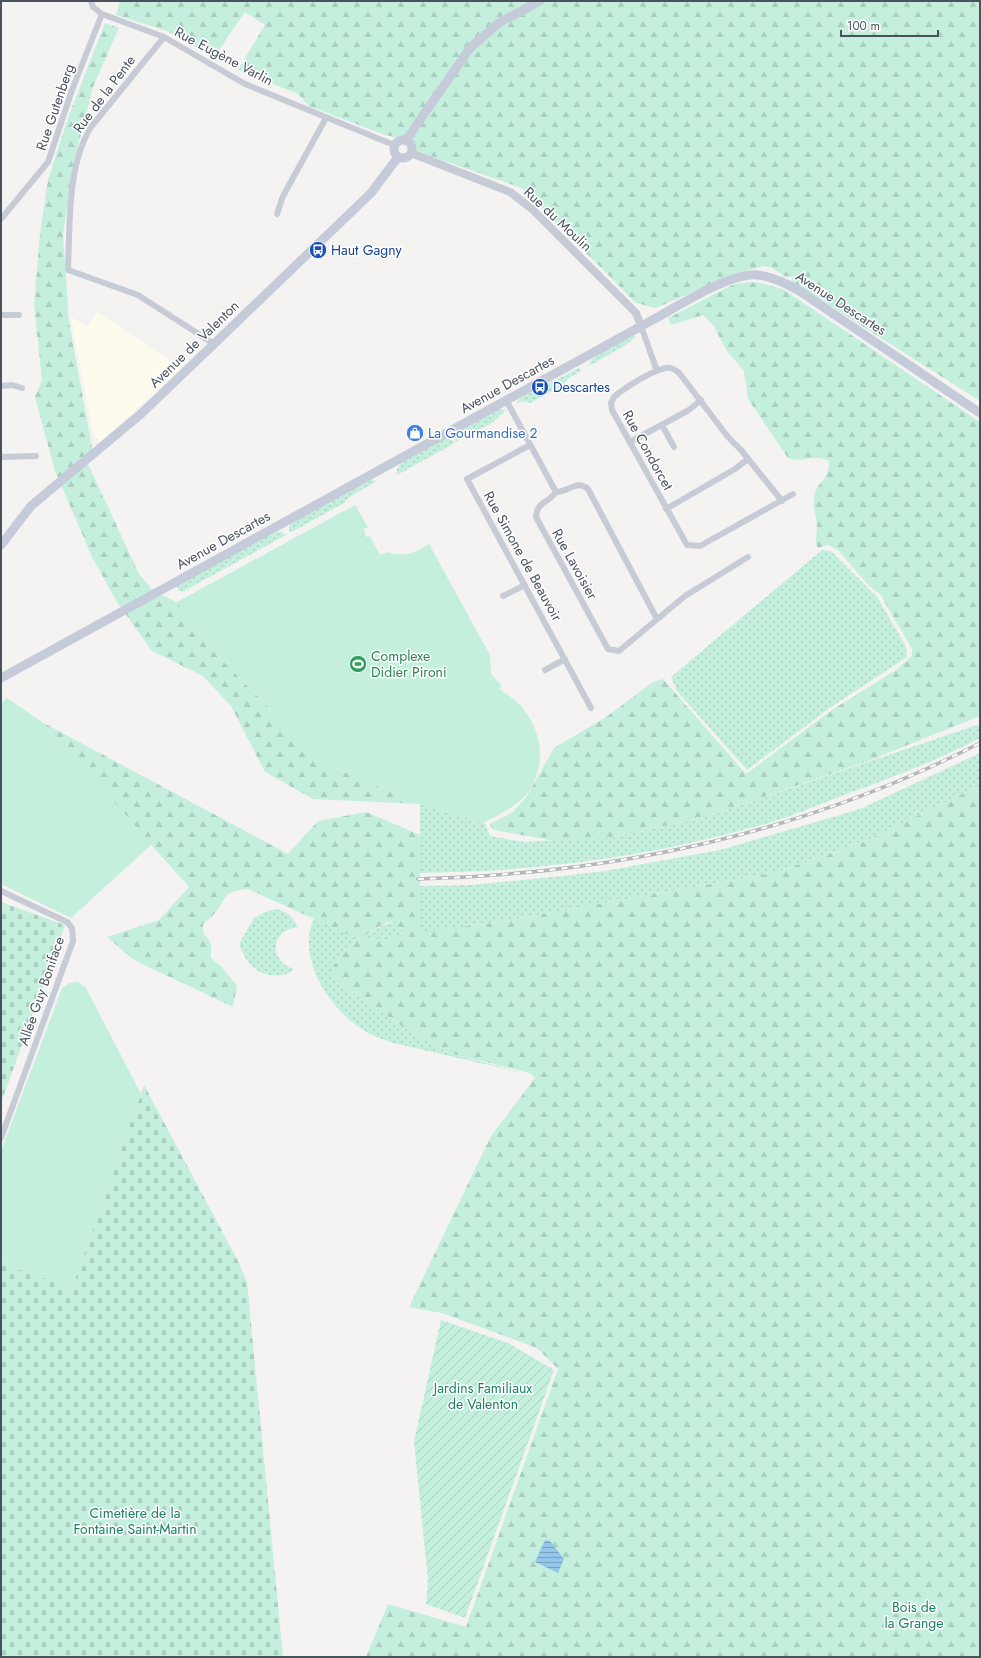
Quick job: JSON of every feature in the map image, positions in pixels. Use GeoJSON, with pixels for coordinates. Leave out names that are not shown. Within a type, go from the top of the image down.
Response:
{"type":"FeatureCollection","features":[{"type":"Feature","properties":{"kind":"main road"},"geometry":{"type":"LineString","coordinates":[[406,140],[470,48],[500,22],[540,1]]}},
{"type":"Feature","properties":{"kind":"main road"},"geometry":{"type":"LineString","coordinates":[[401,139],[406,140],[410,143],[412,148],[411,153],[406,157],[398,157],[394,153],[394,145],[401,139]]}},
{"type":"Feature","properties":{"kind":"main road","name":"Avenue de Valenton"},"geometry":{"type":"LineString","coordinates":[[1,545],[31,506],[142,413],[371,193],[398,157]]}},
{"type":"Feature","properties":{"kind":"main road","name":"Avenue Descartes"},"geometry":{"type":"LineString","coordinates":[[1,678],[641,326],[726,281],[740,277],[756,275],[775,278],[801,292],[980,413]]}},
{"type":"Feature","properties":{"kind":"street","name":"Rue Eugène Varlin"},"geometry":{"type":"LineString","coordinates":[[91,1],[93,8],[102,14],[164,37],[245,84],[394,145]]}},
{"type":"Feature","properties":{"kind":"street","name":"Rue Gutenberg"},"geometry":{"type":"LineString","coordinates":[[1,219],[48,162],[72,90],[102,14]]}},
{"type":"Feature","properties":{"kind":"street","name":"Rue de la Pente"},"geometry":{"type":"LineString","coordinates":[[164,37],[91,127],[82,142],[72,196],[68,270],[138,295],[214,344]]}},
{"type":"Feature","properties":{"kind":"street"},"geometry":{"type":"LineString","coordinates":[[277,214],[283,196],[326,118]]}},
{"type":"Feature","properties":{"kind":"street","name":"Rue du Moulin"},"geometry":{"type":"LineString","coordinates":[[411,153],[510,192],[532,209],[636,313],[641,326]]}},
{"type":"Feature","properties":{"kind":"street"},"geometry":{"type":"LineString","coordinates":[[1,315],[19,314]]}},
{"type":"Feature","properties":{"kind":"street"},"geometry":{"type":"LineString","coordinates":[[641,326],[657,371]]}},
{"type":"Feature","properties":{"kind":"street","name":"Rue Condorcet"},"geometry":{"type":"LineString","coordinates":[[782,501],[728,437],[680,374],[673,368],[666,368],[657,371],[619,392],[611,403],[612,410],[684,541],[688,545],[693,547],[700,546],[782,501],[793,494]]}},
{"type":"Feature","properties":{"kind":"street"},"geometry":{"type":"LineString","coordinates":[[1,386],[12,385],[22,388]]}},
{"type":"Feature","properties":{"kind":"street"},"geometry":{"type":"LineString","coordinates":[[506,400],[556,492]]}},
{"type":"Feature","properties":{"kind":"street"},"geometry":{"type":"LineString","coordinates":[[630,442],[689,410],[701,400]]}},
{"type":"Feature","properties":{"kind":"street"},"geometry":{"type":"LineString","coordinates":[[662,425],[674,447]]}},
{"type":"Feature","properties":{"kind":"street","name":"Rue Simone de Beauvoir"},"geometry":{"type":"LineString","coordinates":[[530,445],[467,479],[592,708]]}},
{"type":"Feature","properties":{"kind":"street"},"geometry":{"type":"LineString","coordinates":[[1,457],[36,456]]}},
{"type":"Feature","properties":{"kind":"street"},"geometry":{"type":"LineString","coordinates":[[666,509],[735,469],[748,459]]}},
{"type":"Feature","properties":{"kind":"street","name":"Rue Lavoisier"},"geometry":{"type":"LineString","coordinates":[[577,484],[584,485],[588,489],[657,619],[619,651],[608,649],[536,517],[536,510],[539,506],[553,498],[556,492],[563,492],[577,484]]}},
{"type":"Feature","properties":{"kind":"street"},"geometry":{"type":"LineString","coordinates":[[657,619],[685,596],[748,557]]}},
{"type":"Feature","properties":{"kind":"street"},"geometry":{"type":"LineString","coordinates":[[503,596],[525,585]]}},
{"type":"Feature","properties":{"kind":"street"},"geometry":{"type":"LineString","coordinates":[[545,670],[565,659]]}},
{"type":"Feature","properties":{"kind":"street","name":"Allée Guy Boniface"},"geometry":{"type":"LineString","coordinates":[[1,891],[67,922],[72,928],[73,941],[1,1138]]}},
{"type":"Feature","properties":{"kind":"shaded area"},"geometry":{"type":"Polygon","coordinates":[[[97,312],[181,368],[100,443],[93,433],[71,317],[87,327],[97,312]]]}},
{"type":"Feature","properties":{"kind":"green space"},"geometry":{"type":"Polygon","coordinates":[[[120,1],[980,1],[980,401],[791,281],[793,277],[784,276],[772,268],[764,266],[738,273],[656,308],[636,303],[522,188],[418,152],[410,140],[385,135],[309,106],[298,94],[238,70],[265,25],[245,12],[214,57],[167,31],[116,15],[120,1]]]}},
{"type":"Feature","properties":{"kind":"green space"},"geometry":{"type":"Polygon","coordinates":[[[105,23],[119,28],[93,87],[75,158],[63,234],[69,322],[94,458],[88,464],[139,574],[153,591],[177,602],[216,654],[325,764],[420,804],[313,799],[265,772],[231,706],[203,676],[152,651],[117,602],[93,559],[55,471],[35,397],[42,380],[34,305],[40,234],[48,180],[68,118],[105,23]]]}},
{"type":"Feature","properties":{"kind":"green space"},"geometry":{"type":"Polygon","coordinates":[[[749,282],[760,283],[783,289],[980,422],[980,716],[868,761],[705,817],[612,837],[555,841],[492,829],[490,824],[513,812],[527,796],[554,748],[606,717],[653,682],[663,679],[746,774],[832,710],[896,670],[912,656],[912,649],[880,594],[869,586],[838,550],[828,545],[818,548],[816,540],[817,523],[814,497],[817,488],[828,472],[829,461],[819,458],[793,460],[788,458],[748,399],[744,371],[727,351],[713,325],[703,315],[671,325],[668,318],[734,284],[749,282]]]}},
{"type":"Feature","properties":{"kind":"green space"},"geometry":{"type":"Polygon","coordinates":[[[634,335],[634,338],[626,345],[591,365],[589,363],[595,356],[634,335]]]}},
{"type":"Feature","properties":{"kind":"green space"},"geometry":{"type":"Polygon","coordinates":[[[579,368],[581,371],[570,377],[561,386],[530,403],[522,401],[516,404],[520,398],[579,368]]]}},
{"type":"Feature","properties":{"kind":"green space"},"geometry":{"type":"Polygon","coordinates":[[[500,409],[506,410],[492,423],[456,442],[452,434],[500,409]]]}},
{"type":"Feature","properties":{"kind":"green space"},"geometry":{"type":"Polygon","coordinates":[[[449,436],[455,443],[397,475],[397,470],[401,463],[449,436]]]}},
{"type":"Feature","properties":{"kind":"green space"},"geometry":{"type":"Polygon","coordinates":[[[371,480],[377,481],[351,496],[344,503],[290,533],[289,527],[293,521],[371,480]]]}},
{"type":"Feature","properties":{"kind":"green space","name":"Complexe Didier Pironi"},"geometry":{"type":"Polygon","coordinates":[[[355,505],[368,527],[364,529],[366,537],[370,536],[380,555],[387,552],[399,555],[409,554],[429,544],[490,655],[491,674],[502,686],[499,689],[517,702],[527,714],[538,737],[540,760],[538,772],[526,795],[517,804],[483,823],[420,804],[325,764],[216,654],[177,602],[355,505]]]}},
{"type":"Feature","properties":{"kind":"green space"},"geometry":{"type":"Polygon","coordinates":[[[280,531],[286,535],[184,591],[180,591],[176,586],[268,535],[269,536],[280,531]]]}},
{"type":"Feature","properties":{"kind":"green space"},"geometry":{"type":"Polygon","coordinates":[[[822,550],[831,551],[877,597],[906,646],[907,657],[831,707],[747,770],[677,691],[671,677],[822,550]]]}},
{"type":"Feature","properties":{"kind":"green space"},"geometry":{"type":"Polygon","coordinates":[[[7,698],[42,722],[152,844],[71,918],[1,884],[1,703],[7,698]]]}},
{"type":"Feature","properties":{"kind":"green space","name":"Bois de la Grange"},"geometry":{"type":"Polygon","coordinates":[[[42,722],[288,854],[318,821],[366,812],[420,835],[420,932],[492,923],[773,873],[859,844],[980,786],[980,1657],[366,1657],[388,1604],[466,1627],[558,1369],[537,1348],[442,1313],[409,1307],[491,1136],[535,1078],[529,1073],[448,1053],[405,1028],[337,983],[332,977],[332,968],[354,940],[369,936],[378,940],[386,940],[395,937],[404,932],[395,922],[387,922],[368,933],[349,935],[248,889],[239,890],[228,894],[213,915],[204,922],[203,928],[204,933],[211,945],[211,958],[222,967],[237,986],[233,1007],[134,960],[107,937],[159,920],[189,887],[42,722]]]}},
{"type":"Feature","properties":{"kind":"green space"},"geometry":{"type":"Polygon","coordinates":[[[980,724],[980,738],[932,761],[791,816],[729,834],[642,853],[598,860],[509,869],[420,873],[420,804],[483,823],[485,824],[490,836],[524,842],[612,837],[705,817],[980,724]]]}},
{"type":"Feature","properties":{"kind":"green space"},"geometry":{"type":"Polygon","coordinates":[[[980,753],[980,786],[859,844],[773,873],[492,923],[419,933],[419,886],[471,885],[605,871],[720,850],[860,809],[980,753]]]}},
{"type":"Feature","properties":{"kind":"green space"},"geometry":{"type":"Polygon","coordinates":[[[1,902],[65,925],[1,1103],[1,902]]]}},
{"type":"Feature","properties":{"kind":"green space"},"geometry":{"type":"Polygon","coordinates":[[[275,909],[283,911],[289,915],[298,927],[289,929],[278,939],[276,953],[286,965],[294,969],[291,972],[282,975],[265,974],[259,971],[249,963],[239,944],[254,918],[275,909]]]}},
{"type":"Feature","properties":{"kind":"green space"},"geometry":{"type":"Polygon","coordinates":[[[314,918],[340,931],[354,934],[369,932],[395,922],[404,932],[394,938],[383,941],[369,936],[354,940],[332,968],[337,983],[405,1028],[448,1053],[520,1072],[393,1043],[375,1036],[357,1026],[335,1005],[325,992],[312,963],[309,948],[310,933],[314,918]]]}},
{"type":"Feature","properties":{"kind":"green space"},"geometry":{"type":"Polygon","coordinates":[[[78,982],[86,988],[141,1094],[72,1288],[1,1263],[1,1151],[62,988],[70,983],[78,982]]]}},
{"type":"Feature","properties":{"kind":"green space","name":"Cimetière de la Fontaine Saint-Martin"},"geometry":{"type":"Polygon","coordinates":[[[144,1085],[238,1261],[247,1282],[283,1657],[1,1657],[1,1263],[72,1288],[144,1085]]]}},
{"type":"Feature","properties":{"kind":"green space","name":"Jardins Familiaux de Valenton"},"geometry":{"type":"Polygon","coordinates":[[[441,1320],[508,1343],[554,1370],[465,1618],[426,1604],[428,1580],[414,1442],[441,1320]]]}},
{"type":"Feature","properties":{"kind":"water"},"geometry":{"type":"Polygon","coordinates":[[[545,1540],[550,1541],[564,1559],[558,1573],[535,1562],[545,1540]]]}},
{"type":"Feature","properties":{"kind":"railway"},"geometry":{"type":"LineString","coordinates":[[418,879],[491,875],[564,868],[636,858],[707,843],[777,824],[846,802],[914,774],[980,743]]}},
{"type":"Feature","properties":{"kind":"place","name":"Haut Gagny"},"geometry":{"type":"Point","coordinates":[318,250]}},
{"type":"Feature","properties":{"kind":"place","name":"Descartes"},"geometry":{"type":"Point","coordinates":[540,387]}},
{"type":"Feature","properties":{"kind":"place","name":"La Gourmandise 2"},"geometry":{"type":"Point","coordinates":[415,433]}},
{"type":"Feature","properties":{"kind":"place","name":"Complexe Didier Pironi"},"geometry":{"type":"Point","coordinates":[358,664]}}]}
